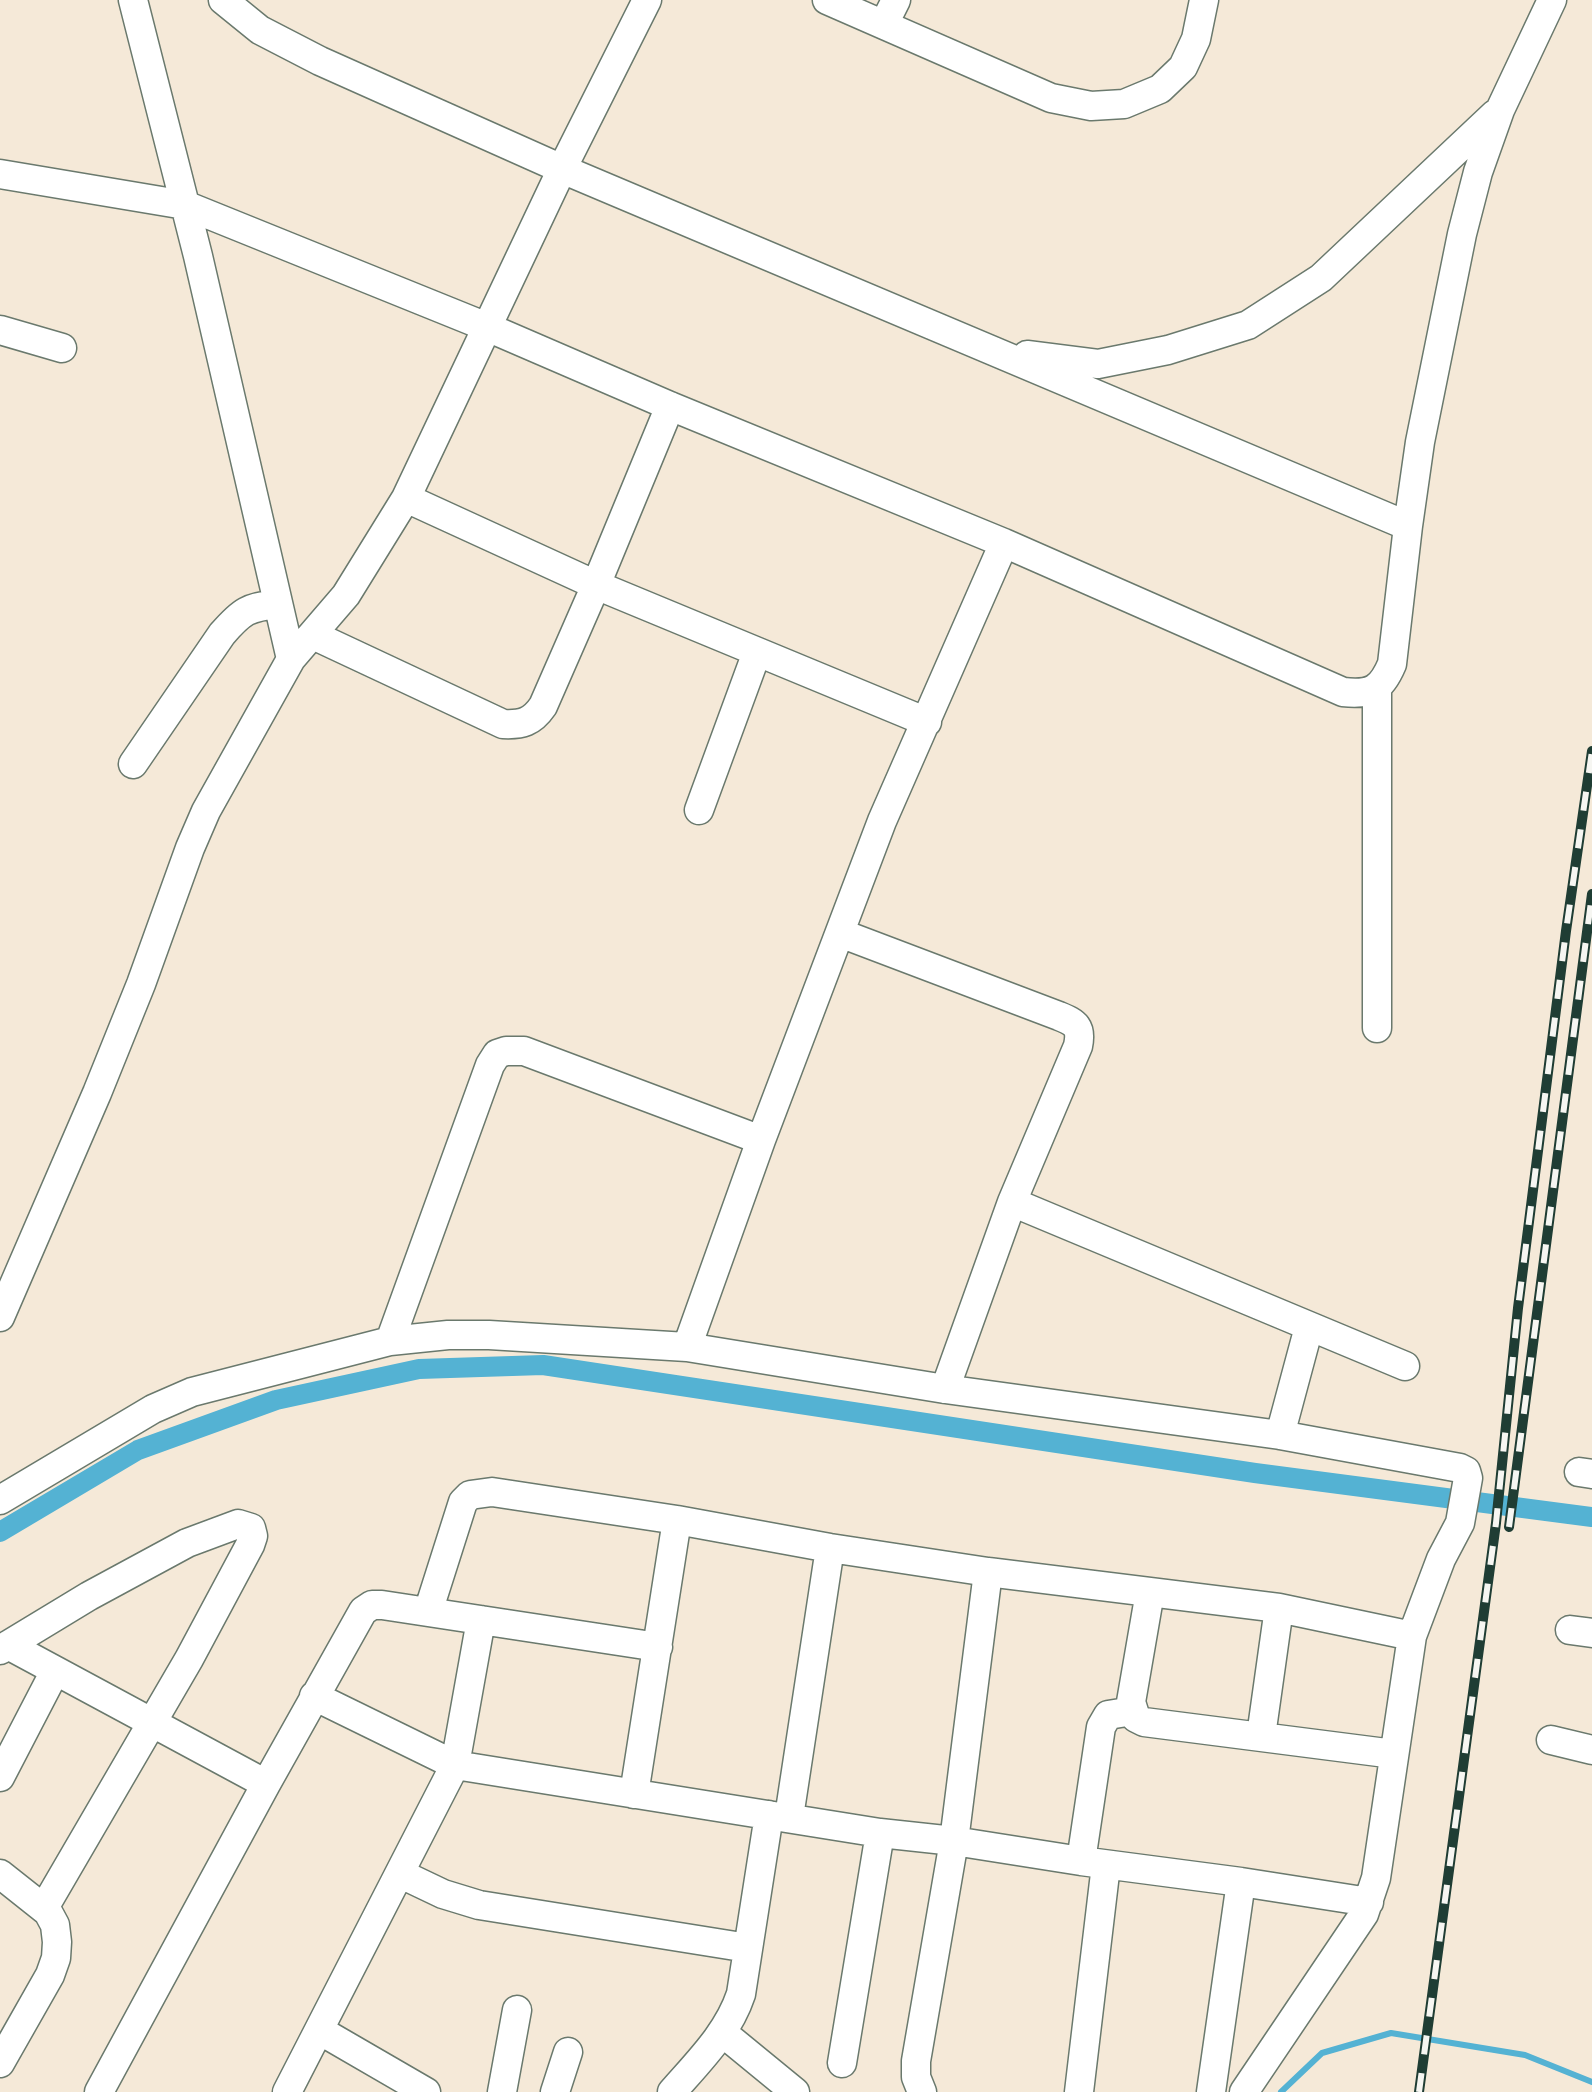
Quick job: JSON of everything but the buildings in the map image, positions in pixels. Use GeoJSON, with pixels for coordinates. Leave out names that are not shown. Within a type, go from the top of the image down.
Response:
{"type":"FeatureCollection","features":[{"type":"Feature","properties":{"kind":"street"},"geometry":{"type":"LineString","coordinates":[[133,0],[291,659]]}},
{"type":"Feature","properties":{"kind":"street"},"geometry":{"type":"LineString","coordinates":[[223,0],[260,30],[320,61],[562,169],[1408,526]]}},
{"type":"Feature","properties":{"kind":"street"},"geometry":{"type":"LineString","coordinates":[[0,1317],[112,1056],[206,811],[291,659],[346,594],[406,498],[647,0]]}},
{"type":"Feature","properties":{"kind":"street"},"geometry":{"type":"LineString","coordinates":[[827,0],[890,12],[1050,98],[1091,106],[1124,104],[1160,89],[1183,67],[1196,39],[1204,0]]}},
{"type":"Feature","properties":{"kind":"street"},"geometry":{"type":"LineString","coordinates":[[0,174],[185,205],[1004,543],[1343,692],[1362,694],[1378,688],[1392,664],[1420,442],[1478,172],[1500,110],[1552,0]]}},
{"type":"Feature","properties":{"kind":"street"},"geometry":{"type":"LineString","coordinates":[[994,352],[1098,364],[1168,350],[1248,326],[1321,278],[1500,110]]}},
{"type":"Feature","properties":{"kind":"street"},"geometry":{"type":"LineString","coordinates":[[0,330],[62,348]]}},
{"type":"Feature","properties":{"kind":"street"},"geometry":{"type":"LineString","coordinates":[[313,635],[502,724],[518,725],[534,719],[596,585],[670,406]]}},
{"type":"Feature","properties":{"kind":"street"},"geometry":{"type":"LineString","coordinates":[[406,498],[596,585],[928,722]]}},
{"type":"Feature","properties":{"kind":"street"},"geometry":{"type":"LineString","coordinates":[[687,1348],[882,821],[1004,543]]}},
{"type":"Feature","properties":{"kind":"street"},"geometry":{"type":"LineString","coordinates":[[133,764],[238,615],[278,604]]}},
{"type":"Feature","properties":{"kind":"street"},"geometry":{"type":"LineString","coordinates":[[699,810],[757,652]]}},
{"type":"Feature","properties":{"kind":"street"},"geometry":{"type":"LineString","coordinates":[[1377,1028],[1378,688]]}},
{"type":"Feature","properties":{"kind":"street"},"geometry":{"type":"LineString","coordinates":[[840,933],[1074,1022],[1080,1034],[1012,1202],[945,1389]]}},
{"type":"Feature","properties":{"kind":"street"},"geometry":{"type":"LineString","coordinates":[[390,1342],[496,1054],[524,1051],[761,1140]]}},
{"type":"Feature","properties":{"kind":"street"},"geometry":{"type":"LineString","coordinates":[[1012,1202],[1405,1366]]}},
{"type":"Feature","properties":{"kind":"street"},"geometry":{"type":"LineString","coordinates":[[1280,1436],[1309,1327]]}},
{"type":"Feature","properties":{"kind":"street"},"geometry":{"type":"LineString","coordinates":[[0,1500],[152,1408],[192,1392],[390,1342],[448,1335],[687,1348],[1280,1436],[1452,1466],[1466,1472],[1460,1523],[1441,1559],[1412,1636],[1376,1878],[1369,1902],[1244,2092]]}},
{"type":"Feature","properties":{"kind":"street"},"geometry":{"type":"LineString","coordinates":[[428,1612],[463,1502],[470,1495],[492,1492],[988,1572],[1280,1608],[1412,1636]]}},
{"type":"Feature","properties":{"kind":"street"},"geometry":{"type":"LineString","coordinates":[[634,1794],[677,1520]]}},
{"type":"Feature","properties":{"kind":"street"},"geometry":{"type":"LineString","coordinates":[[4,1648],[187,1543],[222,1529],[246,1525],[252,1528],[250,1546],[44,1908]]}},
{"type":"Feature","properties":{"kind":"street"},"geometry":{"type":"LineString","coordinates":[[672,2092],[723,2032],[741,1994],[830,1548]]}},
{"type":"Feature","properties":{"kind":"street"},"geometry":{"type":"LineString","coordinates":[[922,2092],[916,2077],[916,2061],[954,1840],[988,1572]]}},
{"type":"Feature","properties":{"kind":"street"},"geometry":{"type":"LineString","coordinates":[[1150,1592],[1131,1702],[1136,1718],[1394,1754]]}},
{"type":"Feature","properties":{"kind":"street"},"geometry":{"type":"LineString","coordinates":[[99,2092],[363,1611],[372,1605],[382,1605],[658,1647]]}},
{"type":"Feature","properties":{"kind":"street"},"geometry":{"type":"LineString","coordinates":[[1261,1736],[1280,1608]]}},
{"type":"Feature","properties":{"kind":"street"},"geometry":{"type":"LineString","coordinates":[[287,2092],[456,1765],[481,1620]]}},
{"type":"Feature","properties":{"kind":"street"},"geometry":{"type":"LineString","coordinates":[[4,1648],[55,1670],[266,1784]]}},
{"type":"Feature","properties":{"kind":"street"},"geometry":{"type":"LineString","coordinates":[[0,1777],[55,1670]]}},
{"type":"Feature","properties":{"kind":"street"},"geometry":{"type":"LineString","coordinates":[[314,1696],[456,1765],[880,1833],[954,1840],[1369,1902]]}},
{"type":"Feature","properties":{"kind":"street"},"geometry":{"type":"LineString","coordinates":[[1078,2092],[1101,1728],[1108,1715],[1133,1711]]}},
{"type":"Feature","properties":{"kind":"street"},"geometry":{"type":"LineString","coordinates":[[1551,1740],[1592,1750]]}},
{"type":"Feature","properties":{"kind":"street"},"geometry":{"type":"LineString","coordinates":[[842,2062],[880,1833]]}},
{"type":"Feature","properties":{"kind":"street"},"geometry":{"type":"LineString","coordinates":[[0,1874],[44,1908],[56,1925],[56,1958],[50,1975],[0,2063]]}},
{"type":"Feature","properties":{"kind":"street"},"geometry":{"type":"LineString","coordinates":[[401,1874],[443,1894],[479,1905],[748,1948]]}},
{"type":"Feature","properties":{"kind":"street"},"geometry":{"type":"LineString","coordinates":[[1211,2092],[1241,1882]]}},
{"type":"Feature","properties":{"kind":"street"},"geometry":{"type":"LineString","coordinates":[[509,2089],[517,2010]]}},
{"type":"Feature","properties":{"kind":"street"},"geometry":{"type":"LineString","coordinates":[[319,2030],[426,2092]]}},
{"type":"Feature","properties":{"kind":"street"},"geometry":{"type":"LineString","coordinates":[[723,2032],[781,2088]]}},
{"type":"Feature","properties":{"kind":"street"},"geometry":{"type":"LineString","coordinates":[[555,2092],[568,2052]]}},
{"type":"Feature","properties":{"kind":"waterway"},"geometry":{"type":"LineString","coordinates":[[0,1532],[138,1450],[276,1400],[419,1369],[543,1365],[1255,1473],[1592,1517]]}},
{"type":"Feature","properties":{"kind":"waterway"},"geometry":{"type":"LineString","coordinates":[[1281,2092],[1322,2053],[1391,2033],[1525,2055],[1592,2082]]}},
{"type":"Feature","properties":{"kind":"railway"},"geometry":{"type":"LineString","coordinates":[[1419,2092],[1496,1523],[1518,1308],[1592,751]]}},
{"type":"Feature","properties":{"kind":"railway"},"geometry":{"type":"LineString","coordinates":[[1509,1527],[1592,894]]}}]}
